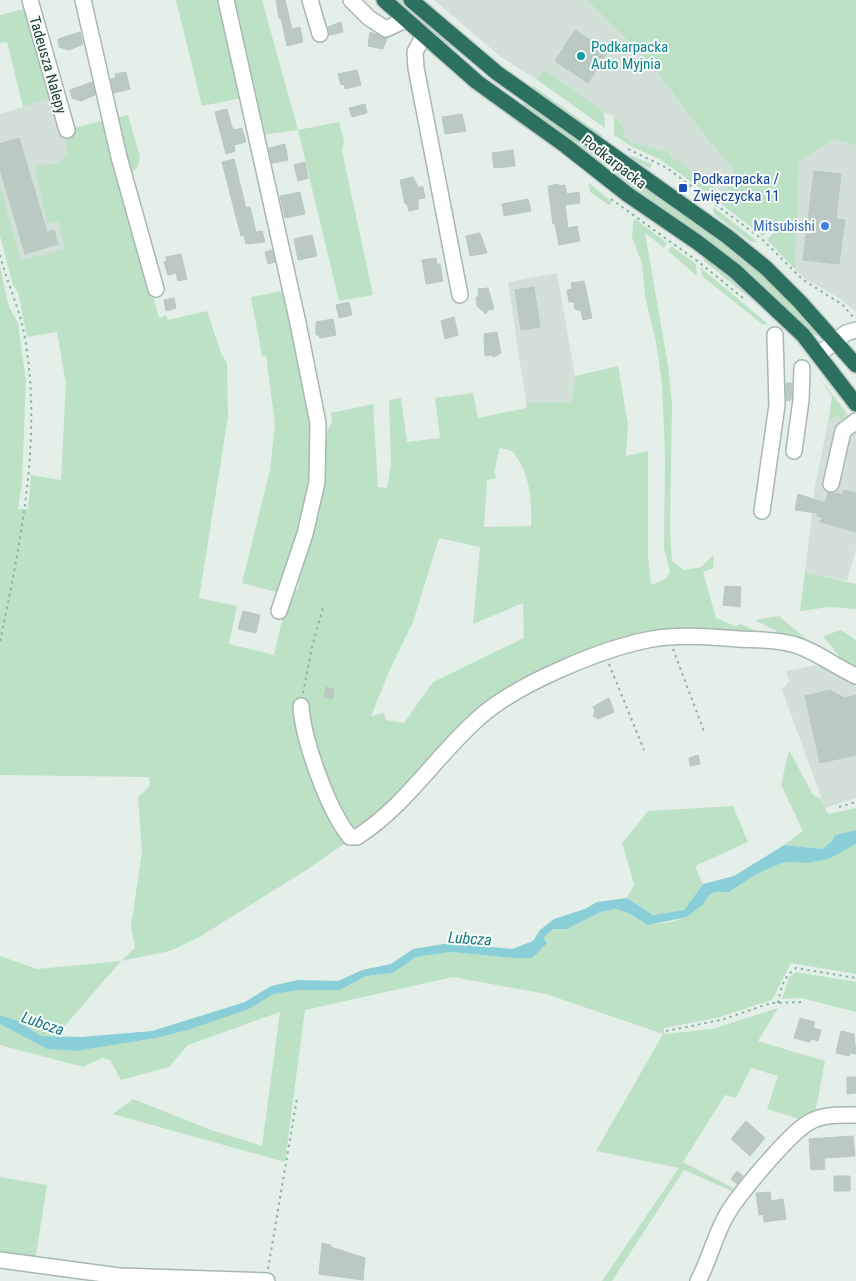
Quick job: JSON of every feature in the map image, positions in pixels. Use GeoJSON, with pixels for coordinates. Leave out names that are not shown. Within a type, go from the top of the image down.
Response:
{"type":"FeatureCollection","features":[{"type":"Feature","properties":{"kind":"highway","name":"Podkarpacka"},"geometry":{"type":"LineString","coordinates":[[384,0],[423,37],[477,82],[566,146],[627,194],[697,242],[735,271],[803,335],[856,404]]}},
{"type":"Feature","properties":{"kind":"highway","name":"Podkarpacka"},"geometry":{"type":"LineString","coordinates":[[412,0],[459,42],[516,87],[728,237],[766,268],[836,340],[856,365]]}},
{"type":"Feature","properties":{"kind":"highway"},"geometry":{"type":"LineString","coordinates":[[477,82],[490,80],[514,98],[518,96],[516,87]]}},
{"type":"Feature","properties":{"kind":"street","name":"Tadeusza Nalepy"},"geometry":{"type":"LineString","coordinates":[[30,0],[67,130]]}},
{"type":"Feature","properties":{"kind":"street"},"geometry":{"type":"LineString","coordinates":[[83,0],[119,158],[156,290]]}},
{"type":"Feature","properties":{"kind":"street"},"geometry":{"type":"LineString","coordinates":[[226,0],[298,323],[318,423],[317,482],[305,534],[279,611]]}},
{"type":"Feature","properties":{"kind":"street"},"geometry":{"type":"LineString","coordinates":[[310,0],[320,34]]}},
{"type":"Feature","properties":{"kind":"street"},"geometry":{"type":"LineString","coordinates":[[352,0],[369,18],[386,29],[405,20]]}},
{"type":"Feature","properties":{"kind":"street"},"geometry":{"type":"LineString","coordinates":[[423,37],[415,52],[416,68],[460,295]]}},
{"type":"Feature","properties":{"kind":"street"},"geometry":{"type":"LineString","coordinates":[[819,354],[836,340],[856,330]]}},
{"type":"Feature","properties":{"kind":"street"},"geometry":{"type":"LineString","coordinates":[[762,511],[777,405],[775,335]]}},
{"type":"Feature","properties":{"kind":"street"},"geometry":{"type":"LineString","coordinates":[[794,451],[801,400],[802,368]]}},
{"type":"Feature","properties":{"kind":"street"},"geometry":{"type":"LineString","coordinates":[[831,484],[843,432],[856,421]]}},
{"type":"Feature","properties":{"kind":"street"},"geometry":{"type":"LineString","coordinates":[[301,706],[310,749],[335,812],[350,837],[357,837],[396,808],[434,761],[481,716],[503,698],[535,681],[605,653],[652,639],[669,638],[709,637],[792,644],[814,653],[856,676]]}},
{"type":"Feature","properties":{"kind":"street"},"geometry":{"type":"LineString","coordinates":[[698,1281],[726,1216],[740,1195],[795,1133],[808,1123],[824,1116],[856,1115]]}},
{"type":"Feature","properties":{"kind":"street"},"geometry":{"type":"LineString","coordinates":[[0,1260],[119,1276],[267,1281]]}},
{"type":"Feature","properties":{"kind":"path"},"geometry":{"type":"LineString","coordinates":[[626,148],[650,158],[675,174],[763,240],[814,288],[843,305],[856,321]]}},
{"type":"Feature","properties":{"kind":"path"},"geometry":{"type":"LineString","coordinates":[[0,255],[22,327],[29,365],[32,415],[28,474],[15,568],[0,642]]}},
{"type":"Feature","properties":{"kind":"path"},"geometry":{"type":"LineString","coordinates":[[301,706],[312,647],[322,608]]}},
{"type":"Feature","properties":{"kind":"path"},"geometry":{"type":"LineString","coordinates":[[669,638],[705,734]]}},
{"type":"Feature","properties":{"kind":"path"},"geometry":{"type":"LineString","coordinates":[[605,653],[644,750]]}},
{"type":"Feature","properties":{"kind":"path"},"geometry":{"type":"LineString","coordinates":[[839,807],[856,802]]}},
{"type":"Feature","properties":{"kind":"path"},"geometry":{"type":"LineString","coordinates":[[778,1003],[781,986],[787,974],[796,968],[856,978]]}},
{"type":"Feature","properties":{"kind":"path"},"geometry":{"type":"LineString","coordinates":[[666,1031],[721,1020],[778,1003],[804,1002]]}},
{"type":"Feature","properties":{"kind":"path"},"geometry":{"type":"LineString","coordinates":[[267,1281],[297,1098]]}},
{"type":"Feature","properties":{"kind":"shaded area"},"geometry":{"type":"Polygon","coordinates":[[[434,0],[587,0],[652,65],[705,136],[733,169],[731,185],[724,193],[705,179],[698,180],[681,161],[672,158],[668,152],[631,142],[625,137],[623,125],[614,117],[604,112],[544,69],[536,79],[501,57],[434,0]]]}},
{"type":"Feature","properties":{"kind":"shaded area"},"geometry":{"type":"Polygon","coordinates":[[[52,98],[68,154],[58,163],[34,167],[49,224],[58,221],[66,249],[21,260],[0,186],[0,114],[52,98]]]}},
{"type":"Feature","properties":{"kind":"shaded area"},"geometry":{"type":"Polygon","coordinates":[[[833,139],[856,145],[856,312],[839,298],[807,280],[795,269],[799,161],[833,139]]]}},
{"type":"Feature","properties":{"kind":"shaded area"},"geometry":{"type":"Polygon","coordinates":[[[557,273],[575,376],[572,402],[526,403],[508,282],[557,273]]]}},
{"type":"Feature","properties":{"kind":"shaded area"},"geometry":{"type":"Polygon","coordinates":[[[846,412],[856,426],[856,549],[847,581],[805,572],[815,486],[828,423],[836,416],[846,421],[844,415],[846,412]]]}},
{"type":"Feature","properties":{"kind":"shaded area"},"geometry":{"type":"Polygon","coordinates":[[[822,664],[856,681],[856,798],[825,808],[782,690],[789,681],[786,671],[822,664]]]}},
{"type":"Feature","properties":{"kind":"green space"},"geometry":{"type":"Polygon","coordinates":[[[176,0],[220,0],[242,98],[202,106],[176,0]]]}},
{"type":"Feature","properties":{"kind":"green space"},"geometry":{"type":"Polygon","coordinates":[[[229,0],[262,0],[298,130],[261,135],[229,0]]]}},
{"type":"Feature","properties":{"kind":"green space"},"geometry":{"type":"Polygon","coordinates":[[[392,0],[403,0],[441,34],[505,85],[503,87],[392,0]]]}},
{"type":"Feature","properties":{"kind":"green space"},"geometry":{"type":"Polygon","coordinates":[[[587,0],[856,0],[856,145],[833,139],[799,161],[795,269],[767,240],[774,232],[770,229],[763,236],[717,201],[731,185],[733,169],[705,136],[652,65],[587,0]]]}},
{"type":"Feature","properties":{"kind":"green space"},"geometry":{"type":"Polygon","coordinates":[[[28,8],[52,98],[23,107],[7,42],[0,43],[0,15],[28,8]]]}},
{"type":"Feature","properties":{"kind":"green space"},"geometry":{"type":"Polygon","coordinates":[[[544,69],[604,112],[605,128],[536,79],[544,69]]]}},
{"type":"Feature","properties":{"kind":"green space"},"geometry":{"type":"Polygon","coordinates":[[[532,85],[603,136],[597,137],[534,92],[532,85]]]}},
{"type":"Feature","properties":{"kind":"green space"},"geometry":{"type":"Polygon","coordinates":[[[523,101],[609,161],[602,169],[526,110],[523,101]]]}},
{"type":"Feature","properties":{"kind":"green space"},"geometry":{"type":"Polygon","coordinates":[[[128,115],[140,157],[138,166],[129,178],[112,119],[128,115]]]}},
{"type":"Feature","properties":{"kind":"green space"},"geometry":{"type":"Polygon","coordinates":[[[614,117],[623,125],[625,137],[631,142],[668,152],[672,158],[681,161],[698,180],[700,177],[716,189],[711,196],[661,160],[629,145],[614,135],[614,117]]]}},
{"type":"Feature","properties":{"kind":"green space"},"geometry":{"type":"Polygon","coordinates":[[[106,120],[159,318],[166,315],[168,320],[207,311],[221,353],[227,363],[228,417],[199,598],[237,606],[229,644],[274,655],[288,594],[298,589],[299,581],[297,579],[323,474],[326,433],[332,422],[331,413],[373,404],[378,487],[387,488],[391,465],[389,400],[401,398],[407,442],[440,438],[435,398],[473,393],[478,418],[526,408],[526,403],[572,402],[575,376],[618,366],[628,425],[626,456],[648,451],[648,555],[651,585],[666,579],[670,572],[664,548],[665,454],[662,384],[656,342],[645,296],[642,264],[632,237],[635,219],[667,243],[664,248],[645,233],[668,365],[672,403],[670,532],[672,561],[684,570],[701,567],[714,555],[713,568],[703,572],[716,618],[734,626],[741,624],[771,638],[680,629],[644,637],[536,676],[344,844],[308,869],[201,936],[170,951],[121,961],[135,948],[131,926],[142,852],[138,797],[150,786],[149,777],[0,775],[0,267],[9,307],[18,323],[26,381],[22,482],[18,509],[28,509],[31,475],[61,480],[66,384],[57,332],[27,337],[18,292],[13,285],[0,236],[0,186],[21,260],[65,249],[58,221],[48,224],[34,166],[58,163],[68,154],[62,131],[106,120]],[[500,448],[494,472],[497,478],[487,480],[484,527],[531,526],[529,486],[523,468],[512,451],[500,448]],[[439,538],[413,622],[391,667],[371,716],[384,713],[386,720],[404,723],[433,682],[524,638],[523,603],[473,624],[480,547],[439,538]]]}},
{"type":"Feature","properties":{"kind":"green space"},"geometry":{"type":"Polygon","coordinates":[[[339,122],[344,141],[342,151],[373,295],[339,301],[298,130],[339,122]]]}},
{"type":"Feature","properties":{"kind":"green space"},"geometry":{"type":"Polygon","coordinates":[[[632,156],[652,164],[650,168],[627,157],[632,156]]]}},
{"type":"Feature","properties":{"kind":"green space"},"geometry":{"type":"Polygon","coordinates":[[[619,168],[742,258],[776,287],[818,333],[817,336],[807,332],[613,177],[619,168]]]}},
{"type":"Feature","properties":{"kind":"green space"},"geometry":{"type":"Polygon","coordinates":[[[589,183],[612,202],[609,205],[590,192],[589,183]]]}},
{"type":"Feature","properties":{"kind":"green space"},"geometry":{"type":"Polygon","coordinates":[[[713,207],[758,242],[751,242],[714,214],[713,207]]]}},
{"type":"Feature","properties":{"kind":"green space"},"geometry":{"type":"Polygon","coordinates":[[[671,246],[696,264],[697,276],[668,251],[671,246]]]}},
{"type":"Feature","properties":{"kind":"green space"},"geometry":{"type":"Polygon","coordinates":[[[708,258],[774,314],[774,318],[703,260],[708,258]]]}},
{"type":"Feature","properties":{"kind":"green space"},"geometry":{"type":"Polygon","coordinates":[[[700,267],[768,324],[762,324],[703,277],[700,267]]]}},
{"type":"Feature","properties":{"kind":"green space"},"geometry":{"type":"Polygon","coordinates":[[[287,290],[314,416],[309,497],[280,593],[242,583],[270,470],[275,424],[266,356],[262,356],[251,297],[287,290]]]}},
{"type":"Feature","properties":{"kind":"green space"},"geometry":{"type":"Polygon","coordinates":[[[819,377],[846,412],[844,414],[845,422],[836,416],[828,423],[832,397],[819,377]]]}},
{"type":"Feature","properties":{"kind":"green space"},"geometry":{"type":"Polygon","coordinates":[[[805,572],[856,584],[856,609],[829,607],[800,611],[805,572]]]}},
{"type":"Feature","properties":{"kind":"green space"},"geometry":{"type":"Polygon","coordinates":[[[779,616],[816,647],[801,644],[755,620],[779,616]]]}},
{"type":"Feature","properties":{"kind":"green space"},"geometry":{"type":"Polygon","coordinates":[[[841,630],[856,640],[856,672],[845,664],[823,636],[841,630]]]}},
{"type":"Feature","properties":{"kind":"green space"},"geometry":{"type":"Polygon","coordinates":[[[789,750],[813,795],[821,799],[828,814],[856,808],[856,830],[835,835],[831,842],[822,849],[784,845],[803,831],[781,785],[789,750]]]}},
{"type":"Feature","properties":{"kind":"green space"},"geometry":{"type":"Polygon","coordinates":[[[733,806],[748,842],[695,866],[703,884],[684,910],[653,915],[627,898],[634,884],[622,843],[648,811],[733,806]]]}},
{"type":"Feature","properties":{"kind":"green space"},"geometry":{"type":"Polygon","coordinates":[[[856,844],[856,974],[791,963],[772,1000],[720,1017],[664,1028],[664,1034],[712,1029],[778,1008],[758,1041],[825,1061],[815,1113],[799,1119],[767,1109],[778,1076],[751,1068],[736,1098],[725,1095],[683,1162],[739,1191],[736,1193],[684,1170],[612,1281],[602,1281],[679,1168],[596,1151],[663,1034],[546,994],[453,977],[305,1010],[285,1162],[113,1114],[133,1099],[211,1130],[262,1146],[280,1012],[188,1045],[169,1067],[121,1080],[110,1060],[102,1058],[83,1067],[0,1045],[0,1024],[47,1049],[76,1051],[156,1038],[188,1030],[249,1009],[274,994],[300,990],[340,990],[366,976],[393,973],[416,957],[451,952],[513,958],[553,929],[567,929],[601,912],[616,909],[630,914],[648,925],[670,922],[687,917],[704,904],[708,896],[715,892],[729,892],[755,875],[784,862],[806,863],[829,859],[856,844]]]}},
{"type":"Feature","properties":{"kind":"green space"},"geometry":{"type":"Polygon","coordinates":[[[0,956],[37,969],[121,961],[56,1036],[40,1036],[18,1021],[0,1015],[0,956]]]}},
{"type":"Feature","properties":{"kind":"green space"},"geometry":{"type":"Polygon","coordinates":[[[796,972],[856,982],[856,1012],[801,998],[782,999],[789,977],[796,972]]]}},
{"type":"Feature","properties":{"kind":"green space"},"geometry":{"type":"Polygon","coordinates":[[[0,1177],[47,1185],[35,1261],[0,1256],[0,1177]]]}},
{"type":"Feature","properties":{"kind":"water"},"geometry":{"type":"Polygon","coordinates":[[[856,830],[856,844],[829,859],[806,863],[784,862],[755,875],[729,892],[715,892],[708,896],[704,904],[687,917],[648,925],[630,914],[616,909],[601,912],[567,929],[553,929],[543,938],[547,943],[532,958],[451,952],[416,957],[393,973],[366,976],[340,990],[300,990],[274,994],[249,1009],[188,1030],[156,1038],[76,1051],[47,1049],[0,1024],[0,1015],[18,1021],[41,1036],[81,1037],[152,1031],[245,1002],[271,986],[298,980],[338,981],[362,970],[391,964],[413,949],[450,943],[512,949],[533,941],[540,930],[554,919],[585,909],[597,902],[627,898],[653,915],[684,910],[703,884],[734,876],[784,845],[822,849],[831,842],[835,835],[856,830]]]}},
{"type":"Feature","properties":{"kind":"building"},"geometry":{"type":"Polygon","coordinates":[[[276,0],[285,0],[292,29],[300,27],[303,42],[287,46],[276,0]]]}},
{"type":"Feature","properties":{"kind":"building"},"geometry":{"type":"Polygon","coordinates":[[[341,22],[343,32],[330,35],[328,27],[341,22]]]}},
{"type":"Feature","properties":{"kind":"building","name":"Podkarpacka Auto Myjnia"},"geometry":{"type":"Polygon","coordinates":[[[575,30],[608,51],[588,83],[555,61],[575,30]]]}},
{"type":"Feature","properties":{"kind":"building"},"geometry":{"type":"Polygon","coordinates":[[[80,32],[83,44],[69,50],[59,47],[58,39],[80,32]]]}},
{"type":"Feature","properties":{"kind":"building"},"geometry":{"type":"Polygon","coordinates":[[[370,32],[387,38],[383,49],[368,46],[370,32]]]}},
{"type":"Feature","properties":{"kind":"building"},"geometry":{"type":"Polygon","coordinates":[[[357,70],[361,85],[345,89],[344,84],[341,85],[338,74],[357,70]]]}},
{"type":"Feature","properties":{"kind":"building"},"geometry":{"type":"Polygon","coordinates":[[[126,72],[130,89],[114,93],[111,79],[116,78],[115,74],[126,72]]]}},
{"type":"Feature","properties":{"kind":"building"},"geometry":{"type":"Polygon","coordinates":[[[92,82],[95,95],[81,101],[72,98],[70,90],[92,82]]]}},
{"type":"Feature","properties":{"kind":"building"},"geometry":{"type":"Polygon","coordinates":[[[365,104],[367,113],[352,117],[349,108],[365,104]]]}},
{"type":"Feature","properties":{"kind":"building"},"geometry":{"type":"Polygon","coordinates":[[[227,109],[232,127],[234,130],[242,128],[246,142],[234,145],[235,151],[226,154],[215,112],[227,109]]]}},
{"type":"Feature","properties":{"kind":"building"},"geometry":{"type":"Polygon","coordinates":[[[462,114],[466,131],[445,134],[442,117],[462,114]]]}},
{"type":"Feature","properties":{"kind":"building"},"geometry":{"type":"Polygon","coordinates":[[[19,138],[47,232],[54,230],[58,244],[25,254],[0,169],[0,144],[19,138]]]}},
{"type":"Feature","properties":{"kind":"building"},"geometry":{"type":"Polygon","coordinates":[[[285,144],[288,160],[272,163],[269,148],[285,144]]]}},
{"type":"Feature","properties":{"kind":"building"},"geometry":{"type":"Polygon","coordinates":[[[513,150],[515,166],[494,168],[492,153],[513,150]]]}},
{"type":"Feature","properties":{"kind":"building"},"geometry":{"type":"Polygon","coordinates":[[[234,159],[246,208],[250,207],[256,232],[262,231],[265,242],[246,244],[244,235],[241,236],[222,162],[234,159]]]}},
{"type":"Feature","properties":{"kind":"building"},"geometry":{"type":"Polygon","coordinates":[[[305,162],[308,178],[298,181],[294,165],[305,162]]]}},
{"type":"Feature","properties":{"kind":"building"},"geometry":{"type":"Polygon","coordinates":[[[814,171],[841,174],[836,219],[845,220],[839,264],[803,260],[814,171]]]}},
{"type":"Feature","properties":{"kind":"building"},"geometry":{"type":"Polygon","coordinates":[[[413,177],[418,187],[423,187],[425,198],[418,199],[418,209],[409,211],[407,204],[405,204],[400,180],[413,177]]]}},
{"type":"Feature","properties":{"kind":"building"},"geometry":{"type":"Polygon","coordinates":[[[559,184],[559,186],[565,185],[567,194],[579,192],[580,203],[565,205],[568,228],[577,226],[580,241],[559,245],[555,224],[553,224],[548,186],[559,184]]]}},
{"type":"Feature","properties":{"kind":"building"},"geometry":{"type":"Polygon","coordinates":[[[300,192],[305,214],[285,218],[280,196],[300,192]]]}},
{"type":"Feature","properties":{"kind":"building"},"geometry":{"type":"Polygon","coordinates":[[[528,199],[531,211],[504,216],[502,204],[528,199]]]}},
{"type":"Feature","properties":{"kind":"building"},"geometry":{"type":"Polygon","coordinates":[[[480,233],[487,253],[470,256],[466,236],[480,233]]]}},
{"type":"Feature","properties":{"kind":"building"},"geometry":{"type":"Polygon","coordinates":[[[312,235],[317,256],[298,260],[294,239],[312,235]]]}},
{"type":"Feature","properties":{"kind":"building"},"geometry":{"type":"Polygon","coordinates":[[[272,250],[275,262],[268,264],[265,252],[272,250]]]}},
{"type":"Feature","properties":{"kind":"building"},"geometry":{"type":"Polygon","coordinates":[[[181,254],[187,279],[178,281],[176,273],[168,275],[164,262],[167,261],[166,257],[181,254]]]}},
{"type":"Feature","properties":{"kind":"building"},"geometry":{"type":"Polygon","coordinates":[[[436,258],[437,264],[440,264],[443,281],[426,284],[422,260],[436,258]]]}},
{"type":"Feature","properties":{"kind":"building"},"geometry":{"type":"Polygon","coordinates":[[[584,281],[592,318],[583,320],[581,311],[575,309],[574,302],[569,302],[567,290],[572,289],[571,283],[584,281]]]}},
{"type":"Feature","properties":{"kind":"building"},"geometry":{"type":"Polygon","coordinates":[[[534,287],[540,327],[521,330],[515,290],[534,287]]]}},
{"type":"Feature","properties":{"kind":"building"},"geometry":{"type":"Polygon","coordinates":[[[488,288],[494,309],[488,310],[486,314],[477,306],[476,297],[479,297],[478,289],[488,288]]]}},
{"type":"Feature","properties":{"kind":"building"},"geometry":{"type":"Polygon","coordinates":[[[174,298],[176,308],[166,311],[164,300],[174,298]]]}},
{"type":"Feature","properties":{"kind":"building"},"geometry":{"type":"Polygon","coordinates":[[[349,302],[352,315],[339,318],[336,305],[349,302]]]}},
{"type":"Feature","properties":{"kind":"building"},"geometry":{"type":"Polygon","coordinates":[[[454,317],[458,335],[445,339],[441,321],[454,317]]]}},
{"type":"Feature","properties":{"kind":"building"},"geometry":{"type":"Polygon","coordinates":[[[333,319],[336,335],[320,338],[319,335],[316,335],[316,322],[333,319]]]}},
{"type":"Feature","properties":{"kind":"building"},"geometry":{"type":"Polygon","coordinates":[[[497,332],[501,353],[494,357],[491,355],[485,356],[484,334],[497,332]]]}},
{"type":"Feature","properties":{"kind":"building"},"geometry":{"type":"Polygon","coordinates":[[[786,383],[792,383],[791,400],[786,401],[786,383]]]}},
{"type":"Feature","properties":{"kind":"building"},"geometry":{"type":"Polygon","coordinates":[[[844,490],[856,493],[856,532],[820,522],[822,517],[817,516],[817,513],[795,510],[798,494],[825,503],[828,493],[843,494],[844,490]]]}},
{"type":"Feature","properties":{"kind":"building"},"geometry":{"type":"Polygon","coordinates":[[[725,586],[741,587],[740,607],[723,605],[725,586]]]}},
{"type":"Feature","properties":{"kind":"building"},"geometry":{"type":"Polygon","coordinates":[[[243,611],[260,615],[256,633],[238,629],[243,611]]]}},
{"type":"Feature","properties":{"kind":"building"},"geometry":{"type":"Polygon","coordinates":[[[326,687],[334,689],[332,699],[324,697],[326,687]]]}},
{"type":"Feature","properties":{"kind":"building"},"geometry":{"type":"Polygon","coordinates":[[[830,690],[844,698],[856,695],[856,755],[820,763],[805,696],[830,690]]]}},
{"type":"Feature","properties":{"kind":"building"},"geometry":{"type":"Polygon","coordinates":[[[609,698],[614,712],[598,719],[593,716],[595,711],[593,707],[609,698]]]}},
{"type":"Feature","properties":{"kind":"building"},"geometry":{"type":"Polygon","coordinates":[[[698,755],[700,764],[690,766],[689,758],[698,755]]]}},
{"type":"Feature","properties":{"kind":"building"},"geometry":{"type":"Polygon","coordinates":[[[800,1018],[815,1022],[813,1028],[821,1030],[818,1041],[811,1039],[810,1042],[794,1038],[800,1018]]]}},
{"type":"Feature","properties":{"kind":"building"},"geometry":{"type":"Polygon","coordinates":[[[841,1031],[854,1034],[856,1054],[850,1053],[849,1056],[836,1053],[841,1031]]]}},
{"type":"Feature","properties":{"kind":"building"},"geometry":{"type":"Polygon","coordinates":[[[847,1077],[856,1077],[856,1093],[847,1094],[847,1077]]]}},
{"type":"Feature","properties":{"kind":"building"},"geometry":{"type":"Polygon","coordinates":[[[746,1121],[765,1138],[750,1156],[731,1139],[746,1121]]]}},
{"type":"Feature","properties":{"kind":"building"},"geometry":{"type":"Polygon","coordinates":[[[853,1136],[855,1156],[824,1158],[825,1169],[811,1170],[809,1139],[853,1136]]]}},
{"type":"Feature","properties":{"kind":"building"},"geometry":{"type":"Polygon","coordinates":[[[737,1171],[743,1176],[737,1184],[731,1179],[737,1171]]]}},
{"type":"Feature","properties":{"kind":"building"},"geometry":{"type":"Polygon","coordinates":[[[834,1176],[850,1176],[850,1191],[834,1191],[834,1176]]]}},
{"type":"Feature","properties":{"kind":"building"},"geometry":{"type":"Polygon","coordinates":[[[770,1192],[771,1201],[783,1199],[786,1219],[764,1222],[763,1214],[759,1215],[756,1193],[770,1192]]]}},
{"type":"Feature","properties":{"kind":"building"},"geometry":{"type":"Polygon","coordinates":[[[322,1243],[365,1258],[363,1280],[319,1274],[322,1243]]]}},
{"type":"Feature","properties":{"kind":"place","name":"Podkarpacka Auto Myjnia"},"geometry":{"type":"Point","coordinates":[581,56]}},
{"type":"Feature","properties":{"kind":"place","name":"Podkarpacka / Zwięczycka 11"},"geometry":{"type":"Point","coordinates":[683,188]}},
{"type":"Feature","properties":{"kind":"place","name":"Mitsubishi"},"geometry":{"type":"Point","coordinates":[825,226]}},
{"type":"Feature","properties":{"kind":"water label","name":"Lubcza"},"geometry":{"type":"Point","coordinates":[470,938]}},
{"type":"Feature","properties":{"kind":"water label","name":"Lubcza"},"geometry":{"type":"Point","coordinates":[43,1023]}}]}
